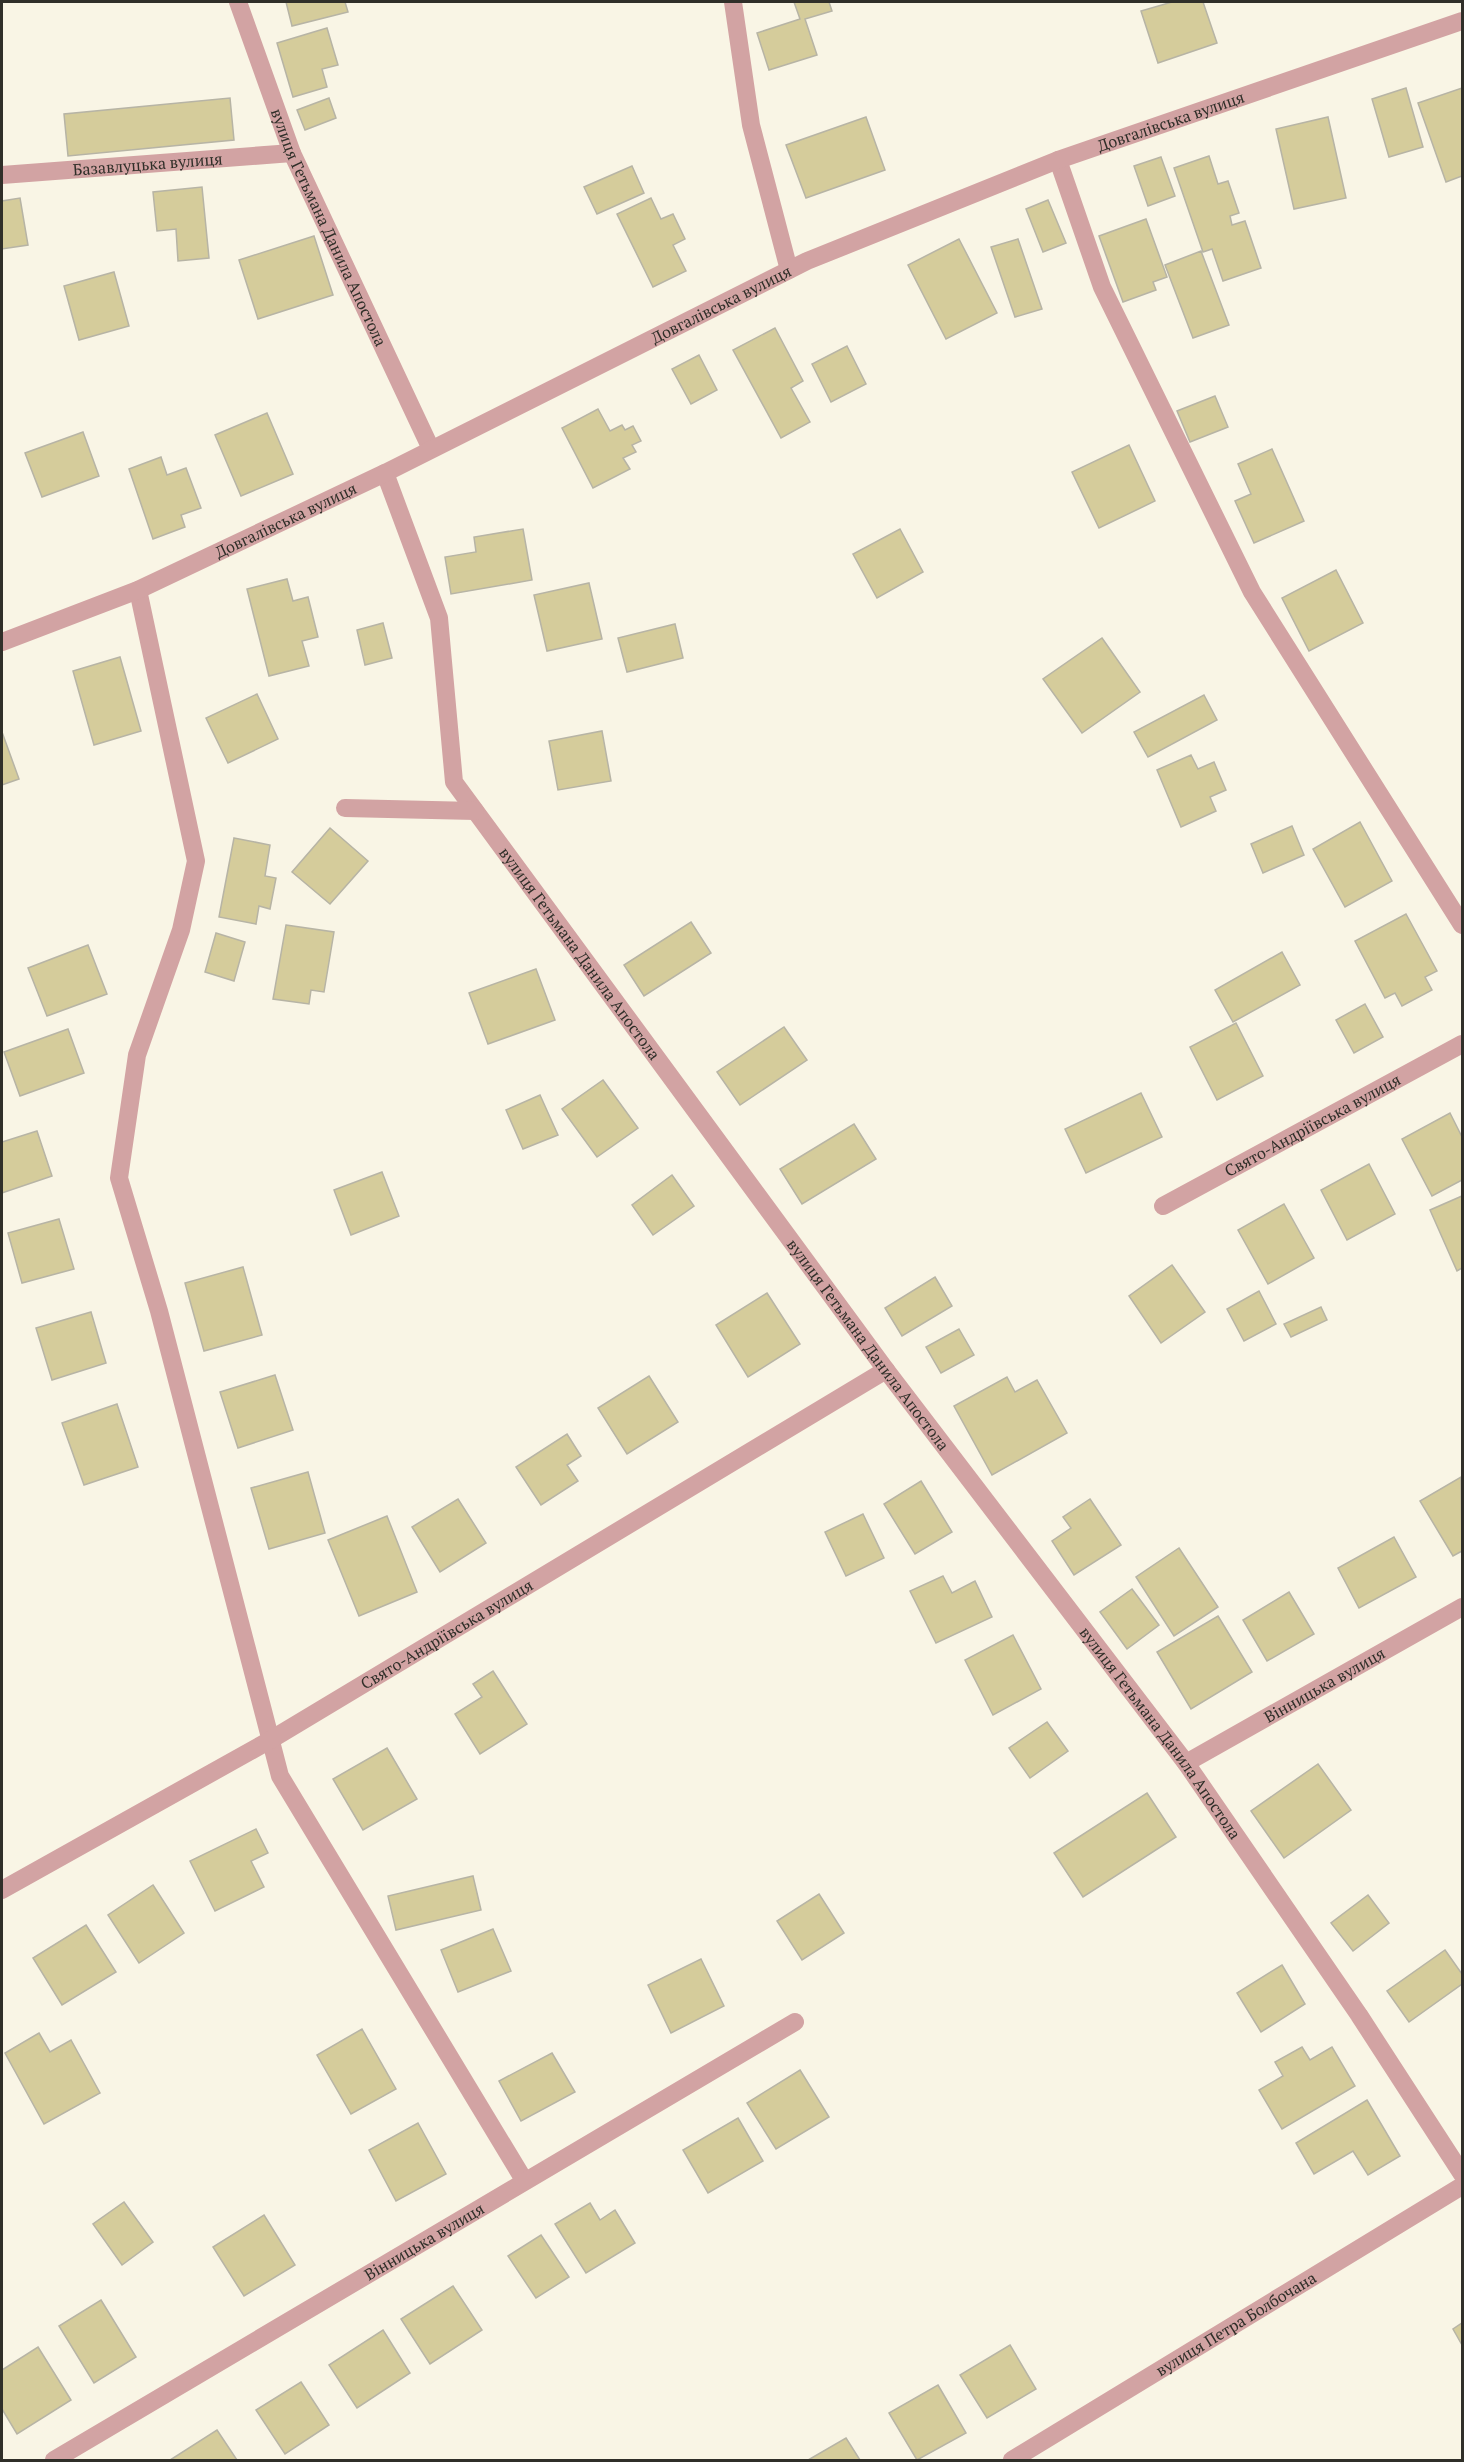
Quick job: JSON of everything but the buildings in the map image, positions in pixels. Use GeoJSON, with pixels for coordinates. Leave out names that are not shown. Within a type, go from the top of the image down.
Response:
{"type":"FeatureCollection","features":[{"type":"Feature","properties":{"kind":"street","name":"вулиця Гетьмана Данила Апостола"},"geometry":{"type":"LineString","coordinates":[[238,2],[292,153],[431,449]]}},
{"type":"Feature","properties":{"kind":"street"},"geometry":{"type":"LineString","coordinates":[[733,2],[751,124],[789,270]]}},
{"type":"Feature","properties":{"kind":"street","name":"Довгалівська вулиця"},"geometry":{"type":"LineString","coordinates":[[2,642],[138,590],[385,472],[789,270],[1058,160],[1462,21]]}},
{"type":"Feature","properties":{"kind":"street","name":"Базавлуцька вулиця"},"geometry":{"type":"LineString","coordinates":[[2,175],[292,153]]}},
{"type":"Feature","properties":{"kind":"street"},"geometry":{"type":"LineString","coordinates":[[1058,160],[1102,287],[1252,592],[1462,925]]}},
{"type":"Feature","properties":{"kind":"street","name":"вулиця Гетьмана Данила Апостола"},"geometry":{"type":"LineString","coordinates":[[385,472],[439,618],[454,782],[886,1370],[1186,1763],[1359,2015],[1462,2174]]}},
{"type":"Feature","properties":{"kind":"street"},"geometry":{"type":"LineString","coordinates":[[138,590],[196,861],[181,930],[137,1055],[119,1178],[159,1311],[272,1738],[280,1776],[524,2180]]}},
{"type":"Feature","properties":{"kind":"street"},"geometry":{"type":"LineString","coordinates":[[345,808],[476,811]]}},
{"type":"Feature","properties":{"kind":"street","name":"Свято-Андріївська вулиця"},"geometry":{"type":"LineString","coordinates":[[1162,1206],[1462,1044]]}},
{"type":"Feature","properties":{"kind":"street","name":"Свято-Андріївська вулиця"},"geometry":{"type":"LineString","coordinates":[[2,1890],[272,1738],[886,1370]]}},
{"type":"Feature","properties":{"kind":"street","name":"Вінницька вулиця"},"geometry":{"type":"LineString","coordinates":[[1186,1763],[1462,1607]]}},
{"type":"Feature","properties":{"kind":"street","name":"Вінницька вулиця"},"geometry":{"type":"LineString","coordinates":[[54,2460],[524,2180],[795,2022]]}},
{"type":"Feature","properties":{"kind":"street","name":"вулиця Петра Болбочана"},"geometry":{"type":"LineString","coordinates":[[1012,2460],[1462,2186]]}}]}
